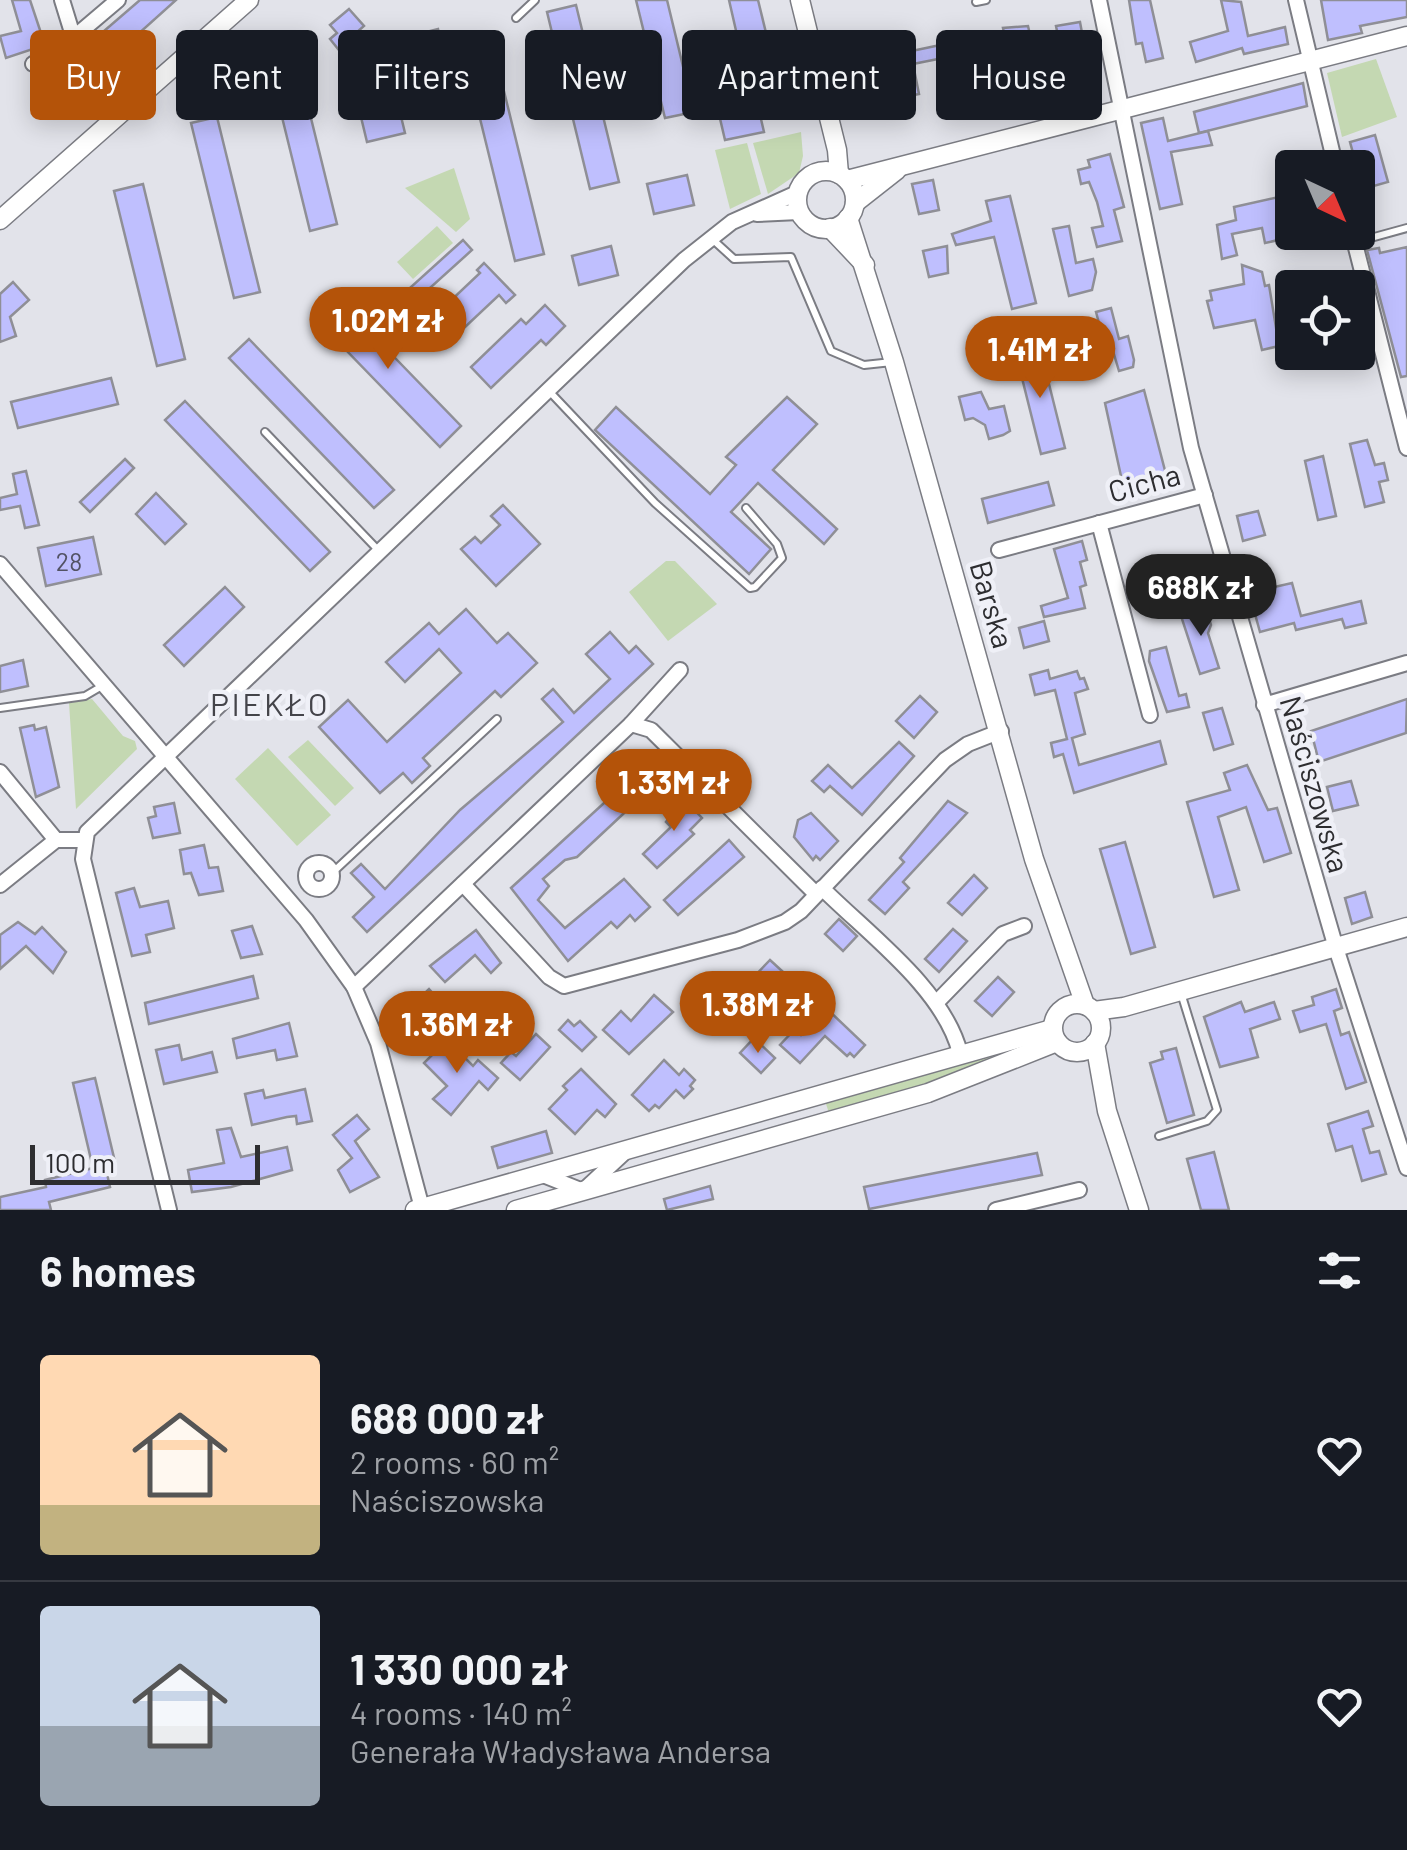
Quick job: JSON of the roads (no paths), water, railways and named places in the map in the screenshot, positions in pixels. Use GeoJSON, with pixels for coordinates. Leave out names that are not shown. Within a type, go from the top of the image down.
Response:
{"type":"FeatureCollection","features":[{"type":"Feature","properties":{"kind":"street"},"geometry":{"type":"LineString","coordinates":[[62,0],[71,30]]}},
{"type":"Feature","properties":{"kind":"street"},"geometry":{"type":"LineString","coordinates":[[84,30],[118,0]]}},
{"type":"Feature","properties":{"kind":"street"},"geometry":{"type":"LineString","coordinates":[[0,220],[249,0]]}},
{"type":"Feature","properties":{"kind":"street"},"geometry":{"type":"LineString","coordinates":[[800,0],[851,210]]}},
{"type":"Feature","properties":{"kind":"street","name":"Naściszowska"},"geometry":{"type":"LineString","coordinates":[[1099,0],[1204,494],[1336,948],[1406,1160]]}},
{"type":"Feature","properties":{"kind":"street"},"geometry":{"type":"LineString","coordinates":[[1296,0],[1332,150]]}},
{"type":"Feature","properties":{"kind":"street"},"geometry":{"type":"LineString","coordinates":[[898,170],[830,228],[812,226],[798,202],[806,178],[818,172],[843,177],[898,170],[1407,36]]}},
{"type":"Feature","properties":{"kind":"street"},"geometry":{"type":"LineString","coordinates":[[818,172],[828,121]]}},
{"type":"Feature","properties":{"kind":"street"},"geometry":{"type":"LineString","coordinates":[[169,1210],[94,904],[84,840],[101,815],[710,237],[774,201],[798,202]]}},
{"type":"Feature","properties":{"kind":"street","name":"Barska"},"geometry":{"type":"LineString","coordinates":[[851,210],[1066,959],[1094,1022],[1107,1111],[1139,1210]]}},
{"type":"Feature","properties":{"kind":"street","name":"Barska"},"geometry":{"type":"LineString","coordinates":[[830,228],[865,265]]}},
{"type":"Feature","properties":{"kind":"street"},"geometry":{"type":"LineString","coordinates":[[1357,250],[1407,448]]}},
{"type":"Feature","properties":{"kind":"street","name":"Cicha"},"geometry":{"type":"LineString","coordinates":[[1000,550],[1204,494]]}},
{"type":"Feature","properties":{"kind":"street","name":"Cicha"},"geometry":{"type":"LineString","coordinates":[[1098,523],[1150,714]]}},
{"type":"Feature","properties":{"kind":"street"},"geometry":{"type":"LineString","coordinates":[[0,564],[294,906],[354,987],[388,1076],[418,1209],[960,1052],[1054,1035],[1075,1052],[1094,1022],[1181,992],[1407,927]]}},
{"type":"Feature","properties":{"kind":"street"},"geometry":{"type":"LineString","coordinates":[[1264,705],[1407,663]]}},
{"type":"Feature","properties":{"kind":"street"},"geometry":{"type":"LineString","coordinates":[[354,987],[631,724],[680,670]]}},
{"type":"Feature","properties":{"kind":"street"},"geometry":{"type":"LineString","coordinates":[[631,724],[651,730],[937,1002],[953,1025],[960,1052]]}},
{"type":"Feature","properties":{"kind":"street"},"geometry":{"type":"LineString","coordinates":[[462,884],[549,976],[564,986],[768,930],[801,911],[945,760],[968,744],[1001,731]]}},
{"type":"Feature","properties":{"kind":"street"},"geometry":{"type":"LineString","coordinates":[[0,772],[56,840]]}},
{"type":"Feature","properties":{"kind":"street"},"geometry":{"type":"LineString","coordinates":[[0,885],[56,840],[84,840]]}},
{"type":"Feature","properties":{"kind":"street"},"geometry":{"type":"LineString","coordinates":[[294,906],[314,888],[326,887],[332,873],[324,863],[311,865],[306,877],[314,888]]}},
{"type":"Feature","properties":{"kind":"street"},"geometry":{"type":"LineString","coordinates":[[937,1002],[1003,934],[1024,926]]}},
{"type":"Feature","properties":{"kind":"street","name":"Barska"},"geometry":{"type":"LineString","coordinates":[[1064,1008],[1066,959]]}},
{"type":"Feature","properties":{"kind":"street"},"geometry":{"type":"LineString","coordinates":[[516,1210],[585,1200],[928,1093],[1054,1035],[1064,1008],[1094,1022]]}},
{"type":"Feature","properties":{"kind":"street","name":"Barska"},"geometry":{"type":"LineString","coordinates":[[1075,1052],[1107,1111]]}},
{"type":"Feature","properties":{"kind":"street"},"geometry":{"type":"LineString","coordinates":[[585,1200],[626,1150]]}},
{"type":"Feature","properties":{"kind":"street"},"geometry":{"type":"LineString","coordinates":[[543,1174],[585,1200]]}},
{"type":"Feature","properties":{"kind":"street"},"geometry":{"type":"LineString","coordinates":[[996,1210],[1080,1190]]}},
{"type":"Feature","properties":{"kind":"lane"},"geometry":{"type":"LineString","coordinates":[[516,18],[535,0]]}},
{"type":"Feature","properties":{"kind":"lane"},"geometry":{"type":"LineString","coordinates":[[976,2],[986,0]]}},
{"type":"Feature","properties":{"kind":"lane"},"geometry":{"type":"LineString","coordinates":[[1375,233],[1407,228]]}},
{"type":"Feature","properties":{"kind":"lane"},"geometry":{"type":"LineString","coordinates":[[710,237],[734,260],[792,257],[830,350],[864,365],[894,362]]}},
{"type":"Feature","properties":{"kind":"lane"},"geometry":{"type":"LineString","coordinates":[[548,390],[655,503],[750,588],[782,558],[777,544],[746,508]]}},
{"type":"Feature","properties":{"kind":"lane"},"geometry":{"type":"LineString","coordinates":[[265,432],[380,552]]}},
{"type":"Feature","properties":{"kind":"lane"},"geometry":{"type":"LineString","coordinates":[[0,708],[85,696],[103,685]]}},
{"type":"Feature","properties":{"kind":"lane"},"geometry":{"type":"LineString","coordinates":[[332,873],[497,719]]}},
{"type":"Feature","properties":{"kind":"lane"},"geometry":{"type":"LineString","coordinates":[[1159,1136],[1207,1121],[1217,1110],[1181,992]]}},
{"type":"Feature","properties":{"kind":"district","name":"PIEKŁO"},"geometry":{"type":"Point","coordinates":[270,703]}}]}
